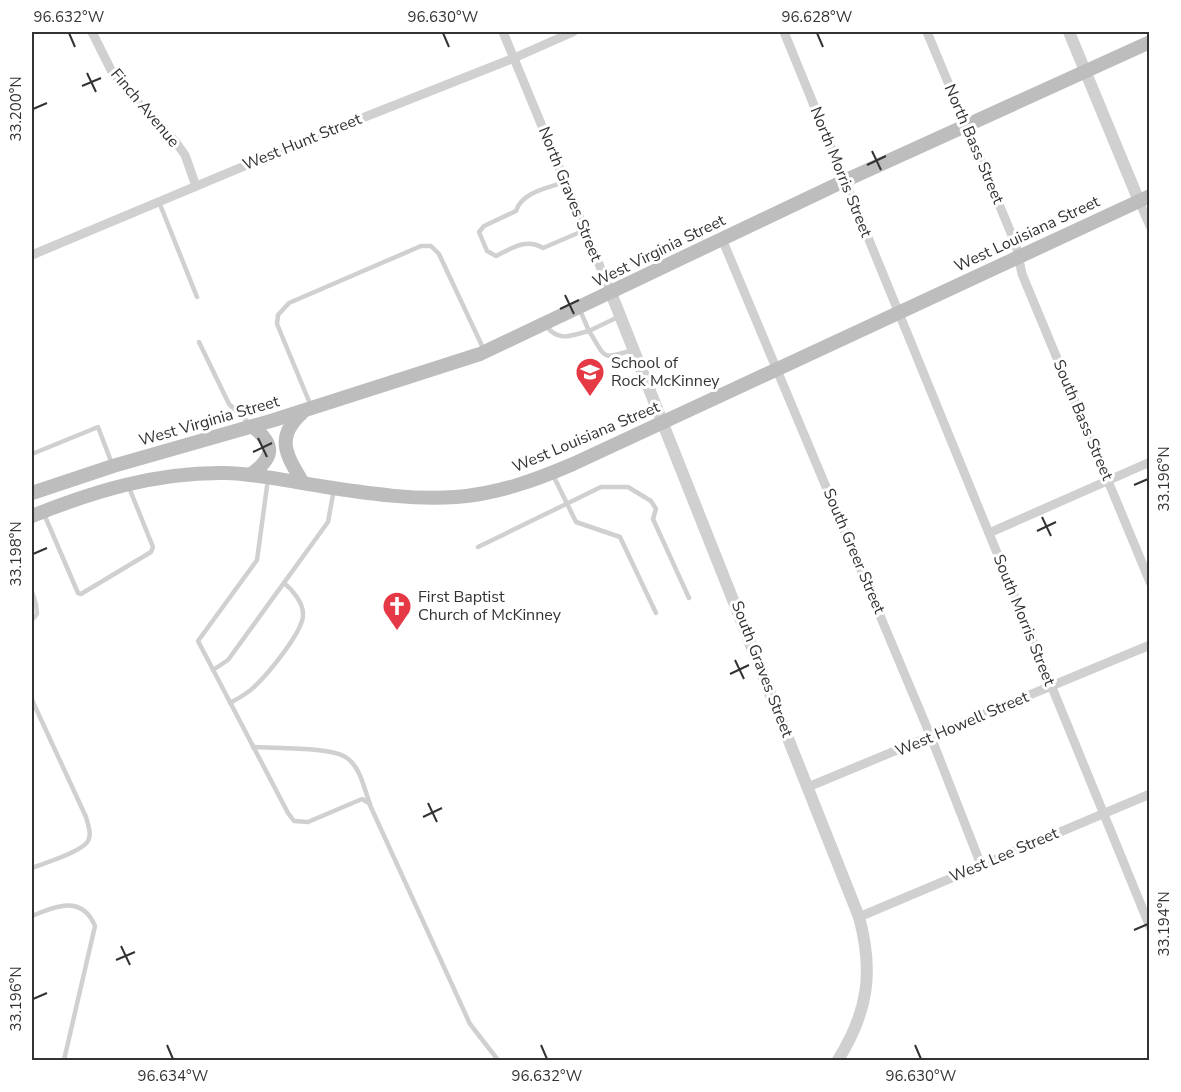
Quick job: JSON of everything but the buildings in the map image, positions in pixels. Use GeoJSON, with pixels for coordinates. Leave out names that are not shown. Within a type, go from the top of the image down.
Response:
{"type":"FeatureCollection","features":[{"type":"Feature","properties":{"kind":"main road","name":"West Virginia Street"},"geometry":{"type":"LineString","coordinates":[[32,493],[113,466],[253,427],[485,352],[844,181],[1149,42]]}},
{"type":"Feature","properties":{"kind":"main road","name":"West Louisiana Street"},"geometry":{"type":"LineString","coordinates":[[37,514],[128,484],[178,475],[250,475],[403,496],[455,497],[504,489],[552,473],[663,423],[1144,198]]}},
{"type":"Feature","properties":{"kind":"main road"},"geometry":{"type":"LineString","coordinates":[[303,483],[289,457],[285,444],[290,426],[309,409]]}},
{"type":"Feature","properties":{"kind":"main road"},"geometry":{"type":"LineString","coordinates":[[250,475],[265,463],[269,451],[266,438],[253,427]]}},
{"type":"Feature","properties":{"kind":"street","name":"Finch Avenue"},"geometry":{"type":"LineString","coordinates":[[92,32],[111,70],[185,155],[196,186]]}},
{"type":"Feature","properties":{"kind":"street","name":"North Graves Street"},"geometry":{"type":"LineString","coordinates":[[503,32],[663,423]]}},
{"type":"Feature","properties":{"kind":"street","name":"West Hunt Street"},"geometry":{"type":"LineString","coordinates":[[32,255],[158,201],[514,58],[573,32]]}},
{"type":"Feature","properties":{"kind":"street","name":"North Morris Street"},"geometry":{"type":"LineString","coordinates":[[784,32],[898,312]]}},
{"type":"Feature","properties":{"kind":"street","name":"North Bass Street"},"geometry":{"type":"LineString","coordinates":[[927,32],[1016,245],[1018,257]]}},
{"type":"Feature","properties":{"kind":"street"},"geometry":{"type":"LineString","coordinates":[[1069,32],[1085,72],[1144,198],[1149,226]]}},
{"type":"Feature","properties":{"kind":"street","name":"South Greer Street"},"geometry":{"type":"LineString","coordinates":[[722,239],[931,737],[981,865]]}},
{"type":"Feature","properties":{"kind":"street","name":"South Bass Street"},"geometry":{"type":"LineString","coordinates":[[1018,257],[1022,274],[1149,582]]}},
{"type":"Feature","properties":{"kind":"street","name":"South Morris Street"},"geometry":{"type":"LineString","coordinates":[[898,312],[1149,927]]}},
{"type":"Feature","properties":{"kind":"street","name":"South Graves Street"},"geometry":{"type":"LineString","coordinates":[[663,423],[859,917],[866,943],[868,972],[861,1011],[849,1042],[838,1060]]}},
{"type":"Feature","properties":{"kind":"street"},"geometry":{"type":"LineString","coordinates":[[989,533],[1149,462]]}},
{"type":"Feature","properties":{"kind":"street","name":"West Howell Street"},"geometry":{"type":"LineString","coordinates":[[808,787],[1149,645]]}},
{"type":"Feature","properties":{"kind":"street","name":"West Lee Street"},"geometry":{"type":"LineString","coordinates":[[859,917],[1149,794]]}},
{"type":"Feature","properties":{"kind":"lane"},"geometry":{"type":"LineString","coordinates":[[566,182],[529,195],[519,202],[516,211],[484,226],[479,232],[487,251],[496,256],[523,243],[535,244],[543,248],[585,230]]}},
{"type":"Feature","properties":{"kind":"lane"},"geometry":{"type":"LineString","coordinates":[[158,201],[197,297]]}},
{"type":"Feature","properties":{"kind":"lane"},"geometry":{"type":"LineString","coordinates":[[309,409],[277,324],[278,315],[289,303],[421,246],[431,246],[439,254],[485,352]]}},
{"type":"Feature","properties":{"kind":"lane"},"geometry":{"type":"LineString","coordinates":[[579,308],[589,331],[604,355],[609,357],[634,350]]}},
{"type":"Feature","properties":{"kind":"lane"},"geometry":{"type":"LineString","coordinates":[[544,324],[554,335],[560,337],[589,331],[620,316]]}},
{"type":"Feature","properties":{"kind":"lane"},"geometry":{"type":"LineString","coordinates":[[199,342],[229,404],[253,427]]}},
{"type":"Feature","properties":{"kind":"lane"},"geometry":{"type":"LineString","coordinates":[[32,454],[98,427],[113,466]]}},
{"type":"Feature","properties":{"kind":"lane"},"geometry":{"type":"LineString","coordinates":[[552,473],[576,522],[620,537],[656,613]]}},
{"type":"Feature","properties":{"kind":"lane"},"geometry":{"type":"LineString","coordinates":[[268,477],[257,560],[198,641],[294,821],[308,822],[362,800],[370,805]]}},
{"type":"Feature","properties":{"kind":"lane"},"geometry":{"type":"LineString","coordinates":[[37,514],[78,593],[81,594],[151,552],[153,547],[128,484]]}},
{"type":"Feature","properties":{"kind":"lane"},"geometry":{"type":"LineString","coordinates":[[478,547],[601,487],[628,487],[651,501],[656,509],[653,519],[657,531],[689,598]]}},
{"type":"Feature","properties":{"kind":"lane"},"geometry":{"type":"LineString","coordinates":[[213,670],[228,660],[328,522],[334,488]]}},
{"type":"Feature","properties":{"kind":"lane"},"geometry":{"type":"LineString","coordinates":[[230,703],[255,686],[279,657],[300,626],[304,616],[302,607],[284,583]]}},
{"type":"Feature","properties":{"kind":"lane"},"geometry":{"type":"LineString","coordinates":[[32,592],[37,614],[32,620]]}},
{"type":"Feature","properties":{"kind":"lane"},"geometry":{"type":"LineString","coordinates":[[32,700],[86,818],[90,835],[87,842],[80,848],[32,868]]}},
{"type":"Feature","properties":{"kind":"lane"},"geometry":{"type":"LineString","coordinates":[[254,747],[334,752],[347,758],[358,771],[370,805],[470,1024],[498,1060]]}},
{"type":"Feature","properties":{"kind":"lane"},"geometry":{"type":"LineString","coordinates":[[32,916],[51,908],[80,907],[91,915],[95,926],[64,1060]]}},
{"type":"Feature","properties":{"kind":"place","name":"School of Rock McKinney"},"geometry":{"type":"Point","coordinates":[590,398]}},
{"type":"Feature","properties":{"kind":"place","name":"First Baptist Church of McKinney"},"geometry":{"type":"Point","coordinates":[397,632]}}]}
